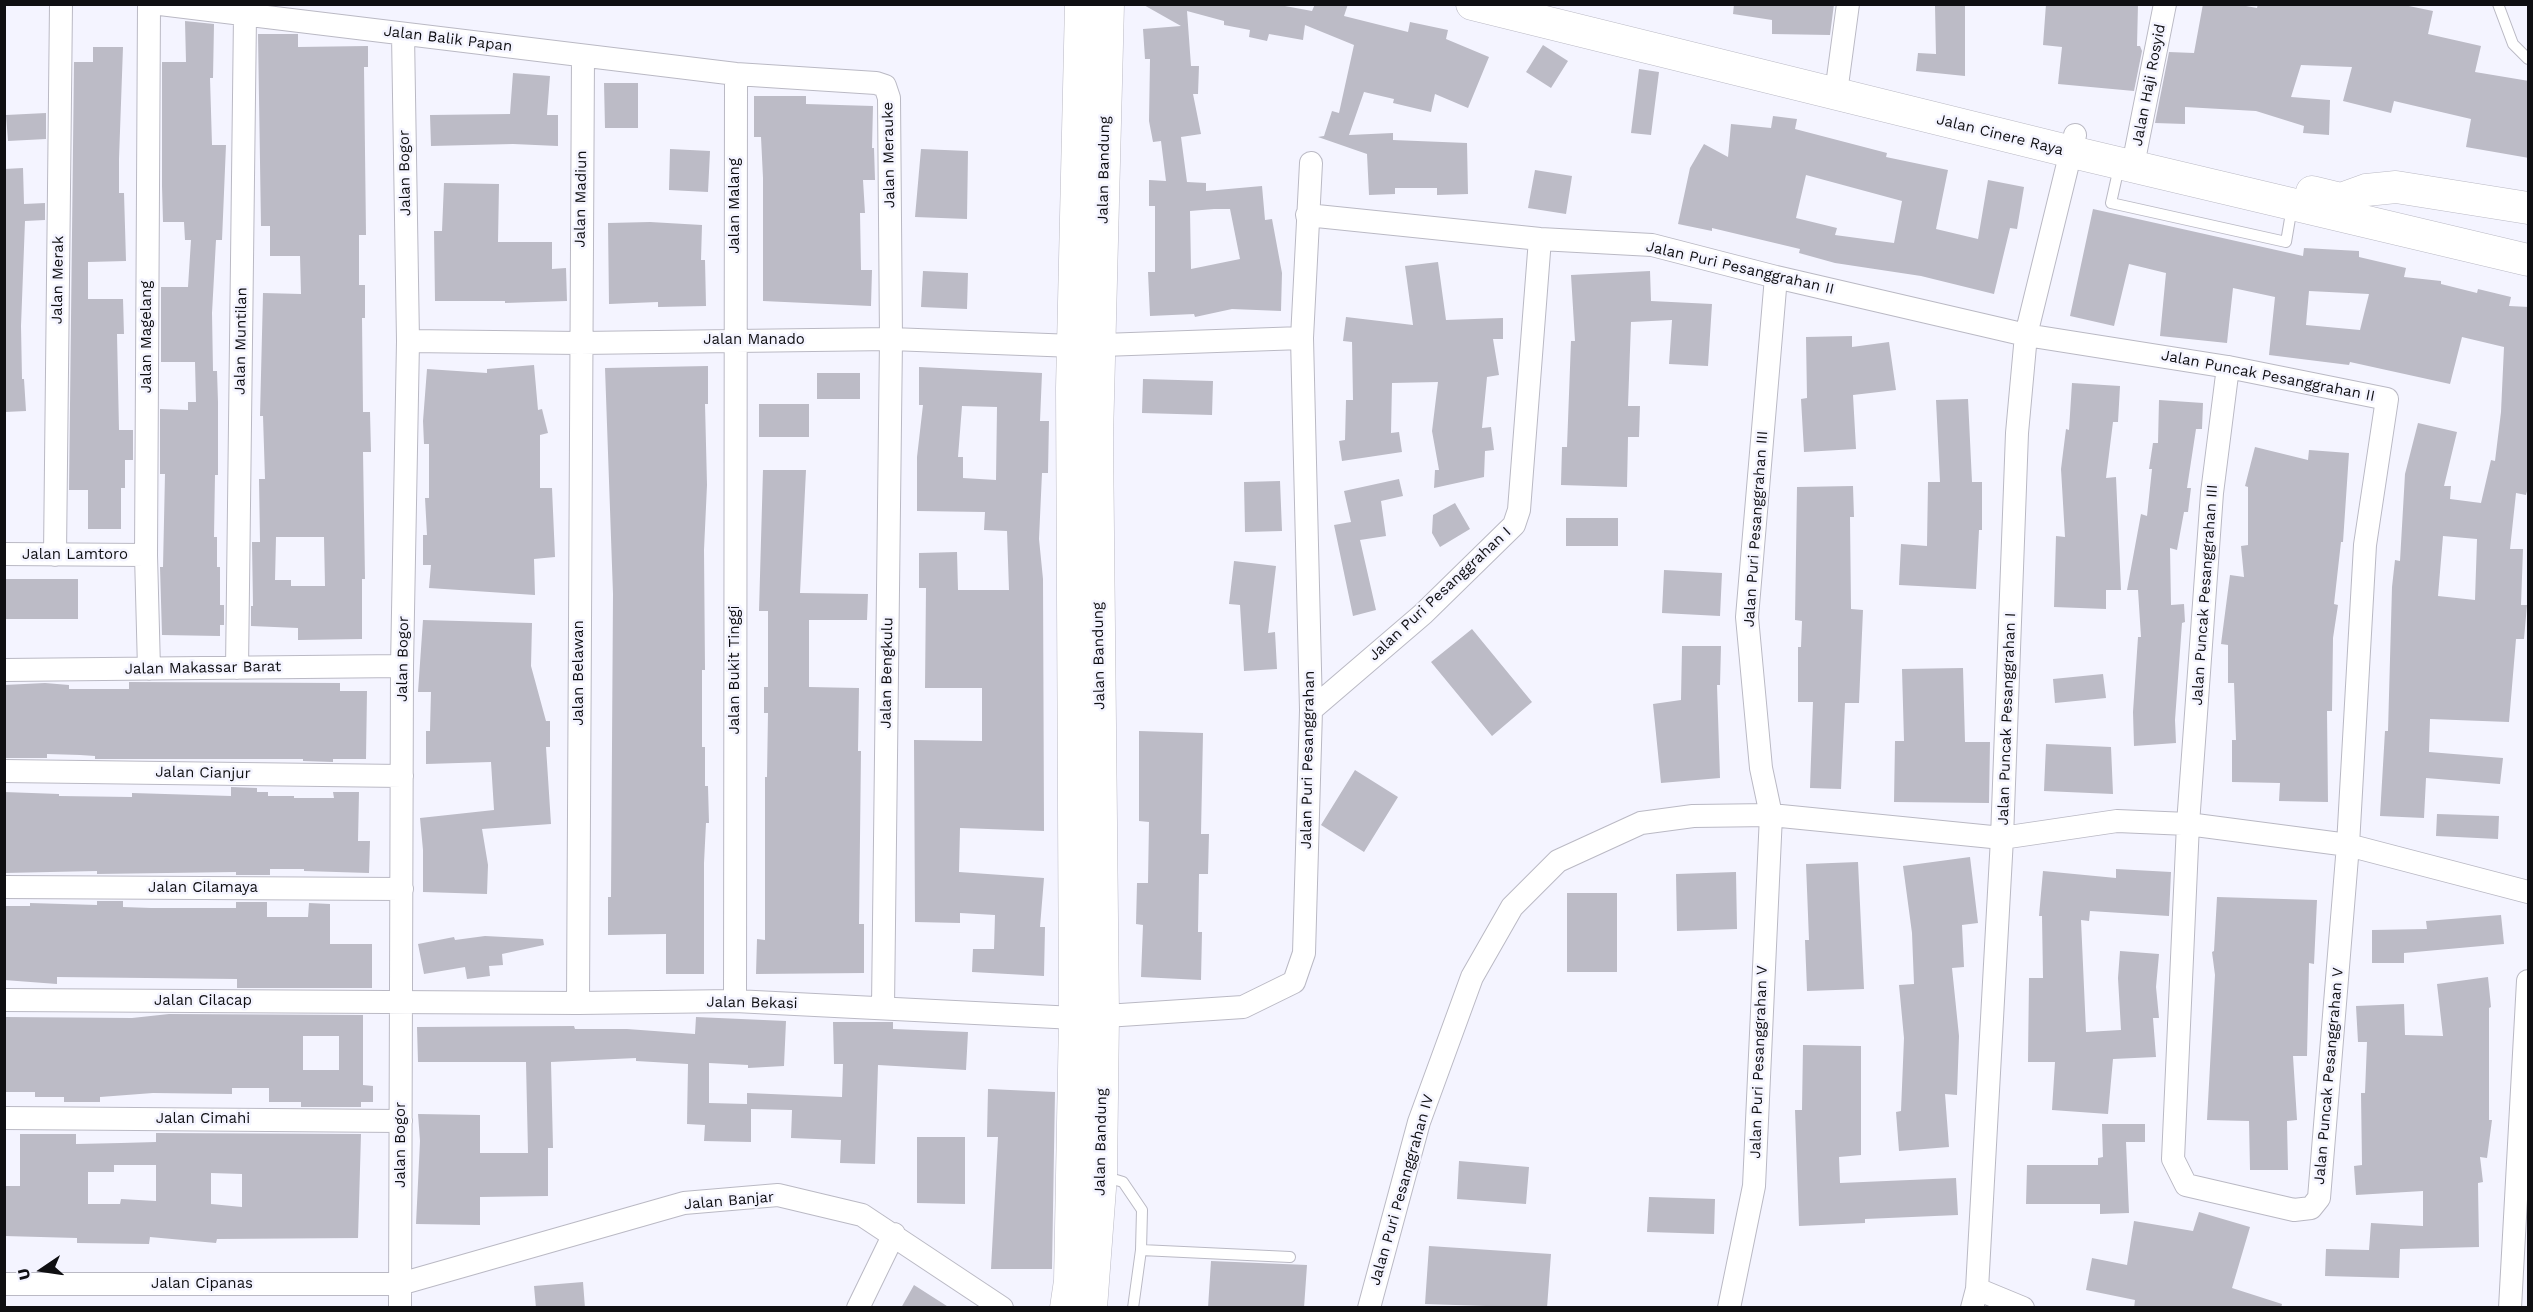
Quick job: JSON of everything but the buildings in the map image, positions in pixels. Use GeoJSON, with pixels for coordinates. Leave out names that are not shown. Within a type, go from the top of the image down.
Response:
{"type":"FeatureCollection","features":[{"type":"Feature","properties":{"kind":"main road","name":"Jalan Bandung"},"geometry":{"type":"LineString","coordinates":[[1081,4],[1087,345]]}},
{"type":"Feature","properties":{"kind":"main road","name":"Jalan Bandung"},"geometry":{"type":"LineString","coordinates":[[1091,1308],[1101,1175],[1089,1017],[1072,388],[1087,345],[1108,4]]}},
{"type":"Feature","properties":{"kind":"main road","name":"Jalan Cinere Raya"},"geometry":{"type":"LineString","coordinates":[[1472,4],[1516,10],[2073,144]]}},
{"type":"Feature","properties":{"kind":"main road","name":"Jalan Cinere Raya"},"geometry":{"type":"LineString","coordinates":[[1546,4],[1838,78],[2292,204],[2529,260]]}},
{"type":"Feature","properties":{"kind":"main road","name":"Jalan Cinere Raya"},"geometry":{"type":"LineString","coordinates":[[2130,159],[2341,200],[2366,190],[2396,187],[2529,208]]}},
{"type":"Feature","properties":{"kind":"main road","name":"Jalan Bandung"},"geometry":{"type":"LineString","coordinates":[[1066,1308],[1070,1281],[1089,1017]]}},
{"type":"Feature","properties":{"kind":"street","name":"Jalan Merak"},"geometry":{"type":"LineString","coordinates":[[55,555],[61,4]]}},
{"type":"Feature","properties":{"kind":"street","name":"Jalan Magelang"},"geometry":{"type":"LineString","coordinates":[[149,4],[146,555],[149,669]]}},
{"type":"Feature","properties":{"kind":"street","name":"Jalan Balik Papan"},"geometry":{"type":"LineString","coordinates":[[160,4],[736,74]]}},
{"type":"Feature","properties":{"kind":"street"},"geometry":{"type":"LineString","coordinates":[[1838,78],[1848,4]]}},
{"type":"Feature","properties":{"kind":"street","name":"Jalan Haji Rosyid"},"geometry":{"type":"LineString","coordinates":[[2130,159],[2165,4]]}},
{"type":"Feature","properties":{"kind":"street","name":"Jalan Muntilan"},"geometry":{"type":"LineString","coordinates":[[237,668],[245,15]]}},
{"type":"Feature","properties":{"kind":"street","name":"Jalan Bogor"},"geometry":{"type":"LineString","coordinates":[[400,1308],[402,666],[408,341],[403,34]]}},
{"type":"Feature","properties":{"kind":"street","name":"Jalan Madiun"},"geometry":{"type":"LineString","coordinates":[[580,343],[583,56]]}},
{"type":"Feature","properties":{"kind":"street","name":"Jalan Malang"},"geometry":{"type":"LineString","coordinates":[[735,339],[736,74]]}},
{"type":"Feature","properties":{"kind":"street","name":"Jalan Merauke"},"geometry":{"type":"LineString","coordinates":[[736,74],[876,82],[885,86],[889,92],[891,339]]}},
{"type":"Feature","properties":{"kind":"street","name":"Jalan Puncak Pesanggrahan I"},"geometry":{"type":"LineString","coordinates":[[1975,1298],[2002,838],[2017,433],[2026,335],[2073,144]]}},
{"type":"Feature","properties":{"kind":"street","name":"Jalan Puri Pesanggrahan"},"geometry":{"type":"LineString","coordinates":[[1089,1017],[1243,1007],[1294,982],[1304,953],[1311,710],[1302,338],[1311,163]]}},
{"type":"Feature","properties":{"kind":"street","name":"Jalan Puri Pesanggrahan II"},"geometry":{"type":"LineString","coordinates":[[1307,215],[1540,239],[1652,245],[1776,278],[2026,335]]}},
{"type":"Feature","properties":{"kind":"street","name":"Jalan Puri Pesanggrahan I"},"geometry":{"type":"LineString","coordinates":[[1311,710],[1424,614],[1514,525],[1519,510],[1540,239]]}},
{"type":"Feature","properties":{"kind":"street","name":"Jalan Puri Pesanggrahan III"},"geometry":{"type":"LineString","coordinates":[[1771,815],[1761,768],[1747,617],[1776,278]]}},
{"type":"Feature","properties":{"kind":"street","name":"Jalan Puncak Pesanggrahan II"},"geometry":{"type":"LineString","coordinates":[[2026,335],[2228,367],[2387,399],[2365,545],[2349,845]]}},
{"type":"Feature","properties":{"kind":"street"},"geometry":{"type":"LineString","coordinates":[[1087,345],[1302,338]]}},
{"type":"Feature","properties":{"kind":"street","name":"Jalan Manado"},"geometry":{"type":"LineString","coordinates":[[408,341],[580,343],[735,339],[891,339],[1087,345]]}},
{"type":"Feature","properties":{"kind":"street","name":"Jalan Bukit Tinggi"},"geometry":{"type":"LineString","coordinates":[[735,339],[735,1001]]}},
{"type":"Feature","properties":{"kind":"street","name":"Jalan Bengkulu"},"geometry":{"type":"LineString","coordinates":[[884,1007],[891,339]]}},
{"type":"Feature","properties":{"kind":"street","name":"Jalan Belawan"},"geometry":{"type":"LineString","coordinates":[[578,1003],[580,343]]}},
{"type":"Feature","properties":{"kind":"street","name":"Jalan Puncak Pesanggrahan III"},"geometry":{"type":"LineString","coordinates":[[2188,824],[2212,493],[2228,367]]}},
{"type":"Feature","properties":{"kind":"street","name":"Jalan Lamtoro"},"geometry":{"type":"LineString","coordinates":[[4,554],[146,555]]}},
{"type":"Feature","properties":{"kind":"street","name":"Jalan Makassar Barat"},"geometry":{"type":"LineString","coordinates":[[4,670],[402,666]]}},
{"type":"Feature","properties":{"kind":"street","name":"Jalan Cianjur"},"geometry":{"type":"LineString","coordinates":[[4,771],[402,776]]}},
{"type":"Feature","properties":{"kind":"street","name":"Jalan Puri Pesanggrahan IV"},"geometry":{"type":"LineString","coordinates":[[1368,1308],[1419,1122],[1472,977],[1512,906],[1558,861],[1641,824],[1693,816],[1771,815],[2002,838],[2117,821],[2188,824],[2349,845],[2529,892]]}},
{"type":"Feature","properties":{"kind":"street","name":"Jalan Puri Pesanggrahan V"},"geometry":{"type":"LineString","coordinates":[[1729,1308],[1754,1186],[1771,815]]}},
{"type":"Feature","properties":{"kind":"street","name":"Jalan Puncak Pesanggrahan V"},"geometry":{"type":"LineString","coordinates":[[2188,824],[2173,1159],[2186,1185],[2294,1210],[2312,1208],[2319,1198],[2349,845]]}},
{"type":"Feature","properties":{"kind":"street","name":"Jalan Cilamaya"},"geometry":{"type":"LineString","coordinates":[[4,887],[402,890]]}},
{"type":"Feature","properties":{"kind":"street"},"geometry":{"type":"LineString","coordinates":[[2510,1308],[2529,981]]}},
{"type":"Feature","properties":{"kind":"street","name":"Jalan Cilacap"},"geometry":{"type":"LineString","coordinates":[[4,1000],[401,1001]]}},
{"type":"Feature","properties":{"kind":"street","name":"Jalan Bekasi"},"geometry":{"type":"LineString","coordinates":[[401,1001],[578,1003],[735,1001],[1089,1017]]}},
{"type":"Feature","properties":{"kind":"street","name":"Jalan Cimahi"},"geometry":{"type":"LineString","coordinates":[[4,1118],[401,1121]]}},
{"type":"Feature","properties":{"kind":"street","name":"Jalan Banjar"},"geometry":{"type":"LineString","coordinates":[[400,1284],[684,1203],[778,1195],[862,1215],[894,1234],[1002,1308]]}},
{"type":"Feature","properties":{"kind":"street"},"geometry":{"type":"LineString","coordinates":[[858,1308],[894,1234]]}},
{"type":"Feature","properties":{"kind":"street","name":"Jalan Cipanas"},"geometry":{"type":"LineString","coordinates":[[4,1284],[400,1284]]}},
{"type":"Feature","properties":{"kind":"street"},"geometry":{"type":"LineString","coordinates":[[1975,1298],[2023,1308]]}},
{"type":"Feature","properties":{"kind":"lane"},"geometry":{"type":"LineString","coordinates":[[2498,4],[2513,44],[2529,59]]}},
{"type":"Feature","properties":{"kind":"lane"},"geometry":{"type":"LineString","coordinates":[[2130,159],[2111,202],[2286,242],[2292,204]]}},
{"type":"Feature","properties":{"kind":"lane"},"geometry":{"type":"LineString","coordinates":[[1101,1175],[1123,1182],[1142,1210],[1141,1250],[1133,1308]]}},
{"type":"Feature","properties":{"kind":"lane"},"geometry":{"type":"LineString","coordinates":[[1141,1250],[1290,1257]]}}]}
